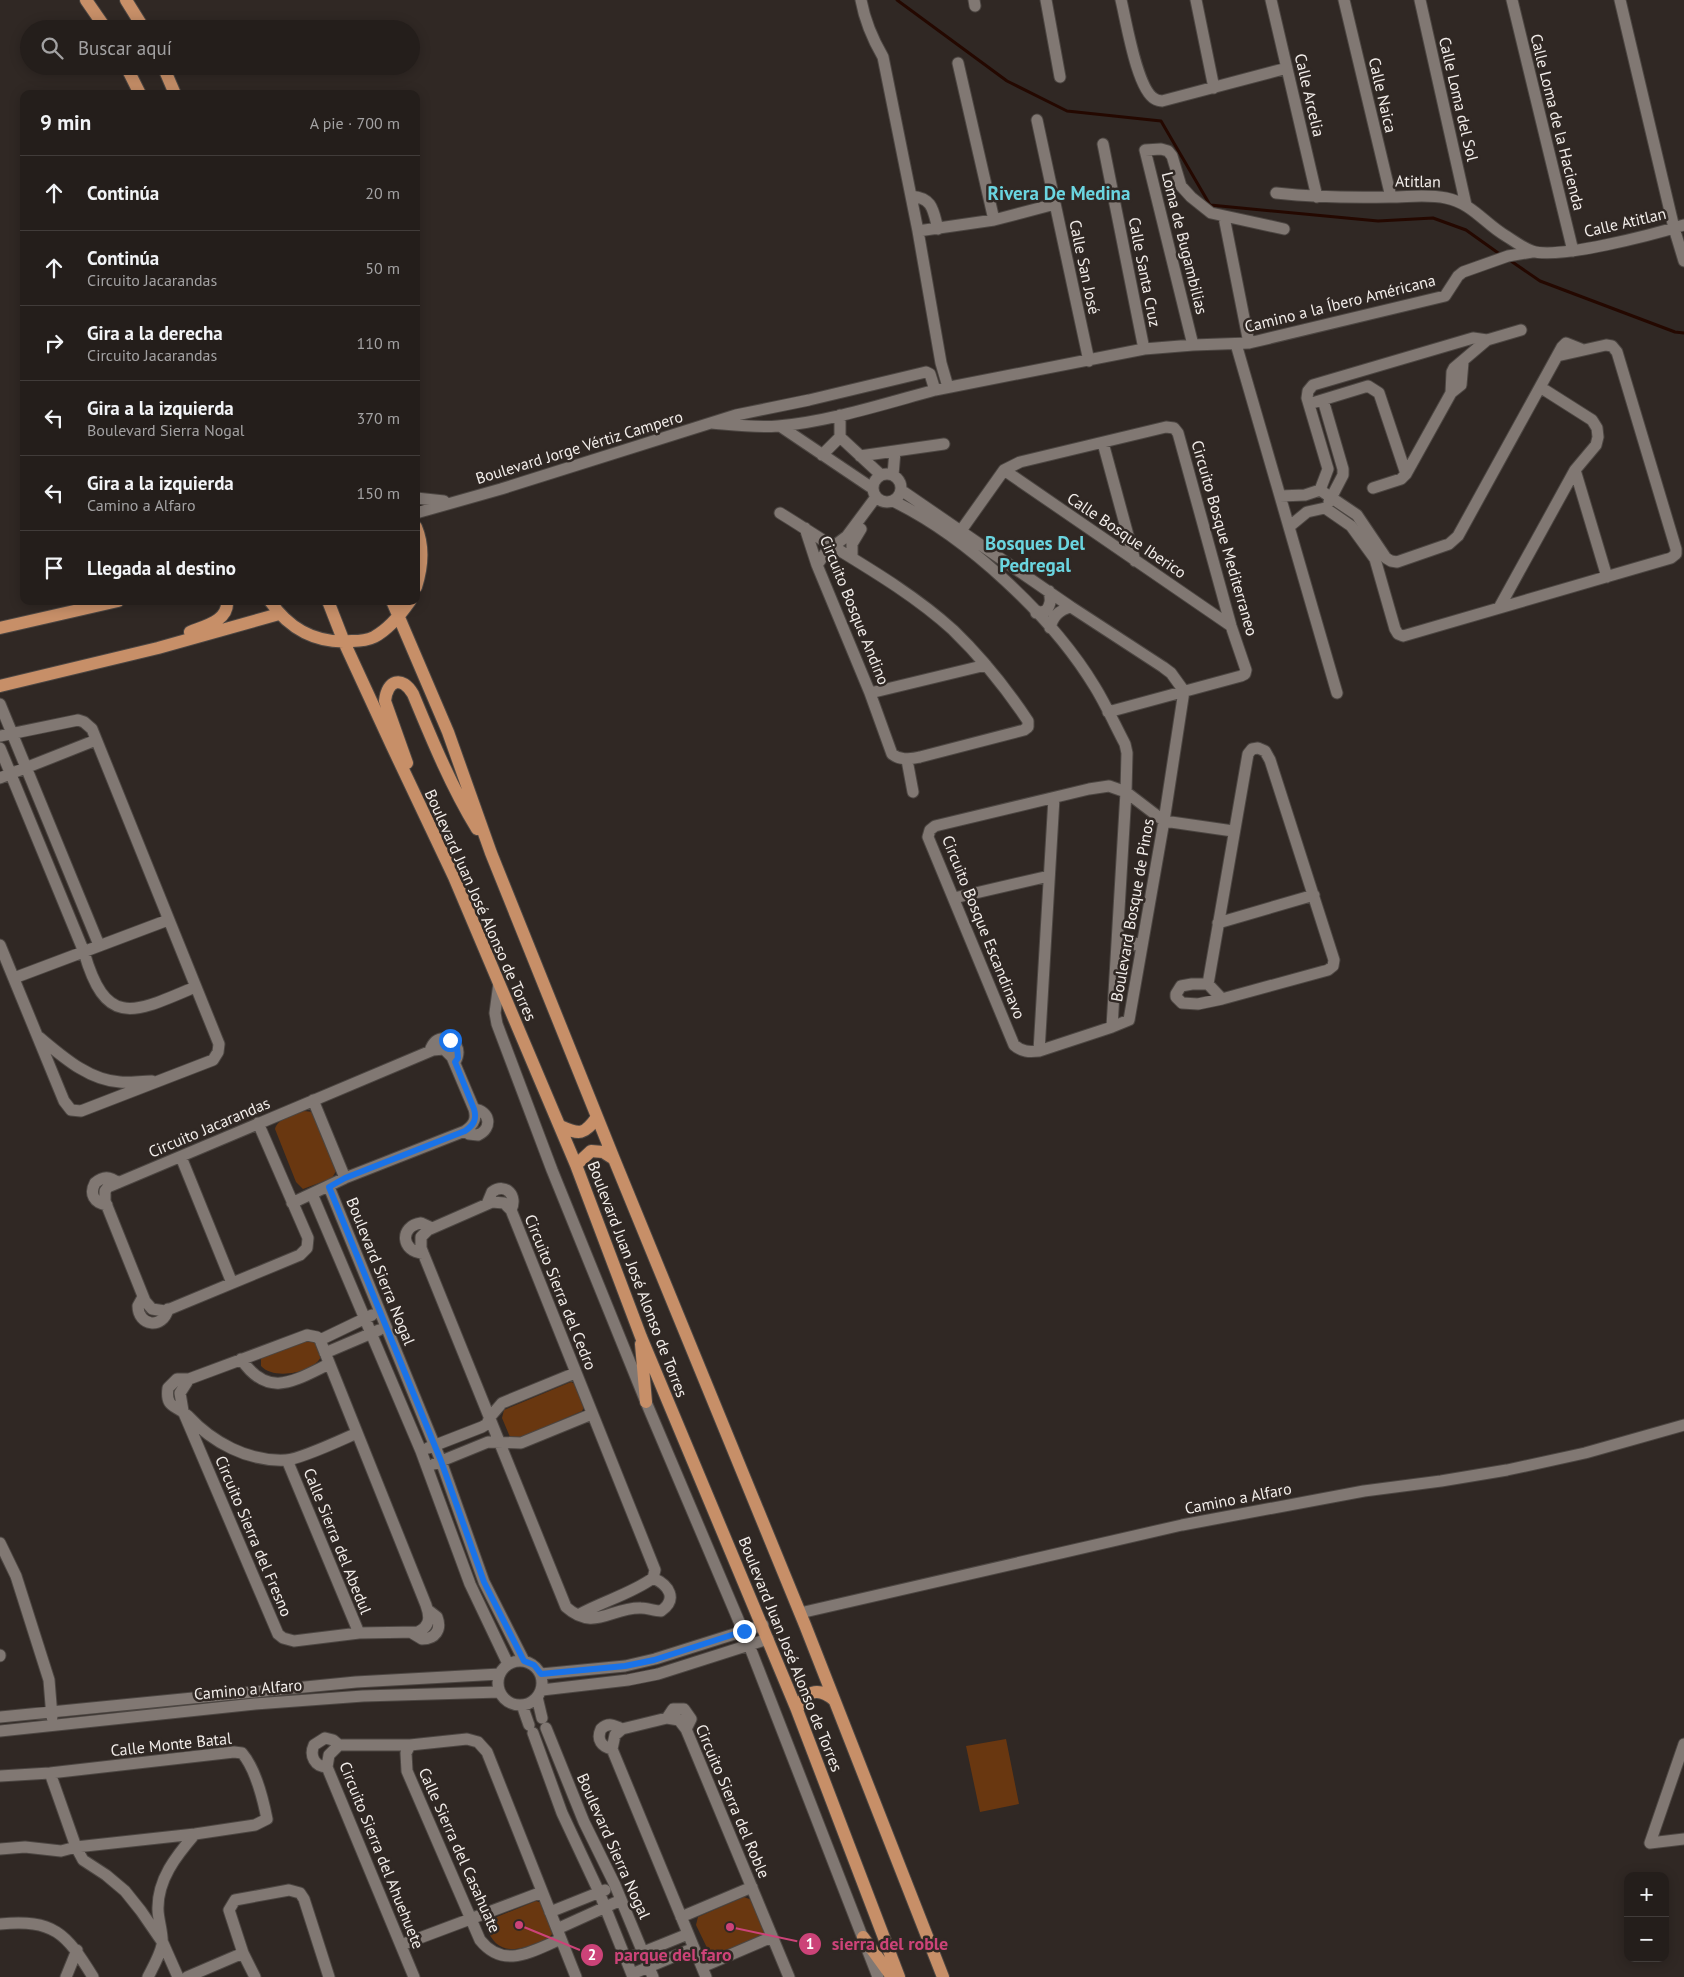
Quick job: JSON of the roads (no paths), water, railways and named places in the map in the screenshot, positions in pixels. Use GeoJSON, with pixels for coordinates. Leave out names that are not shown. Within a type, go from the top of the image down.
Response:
{"type":"FeatureCollection","features":[{"type":"Feature","properties":{"kind":"main road"},"geometry":{"type":"LineString","coordinates":[[86,0],[100,20]]}},
{"type":"Feature","properties":{"kind":"main road"},"geometry":{"type":"LineString","coordinates":[[126,0],[138,20]]}},
{"type":"Feature","properties":{"kind":"main road"},"geometry":{"type":"LineString","coordinates":[[130,75],[138,90]]}},
{"type":"Feature","properties":{"kind":"main road"},"geometry":{"type":"LineString","coordinates":[[167,75],[173,90]]}},
{"type":"Feature","properties":{"kind":"main road"},"geometry":{"type":"LineString","coordinates":[[420,545],[420,572]]}},
{"type":"Feature","properties":{"kind":"main road"},"geometry":{"type":"LineString","coordinates":[[0,628],[101,605]]}},
{"type":"Feature","properties":{"kind":"main road"},"geometry":{"type":"LineString","coordinates":[[158,648],[218,620],[225,614],[227,605]]}},
{"type":"Feature","properties":{"kind":"main road"},"geometry":{"type":"LineString","coordinates":[[273,605],[279,614],[294,627],[311,636],[330,641],[344,642],[374,637],[398,617],[407,605]]}},
{"type":"Feature","properties":{"kind":"main road","name":"Boulevard Juan José Alonso de Torres"},"geometry":{"type":"LineString","coordinates":[[330,605],[344,642],[454,877],[560,1126],[641,1336],[797,1710],[900,1977]]}},
{"type":"Feature","properties":{"kind":"main road","name":"Boulevard Juan José Alonso de Torres"},"geometry":{"type":"LineString","coordinates":[[394,605],[448,732],[490,853],[800,1613],[943,1977]]}},
{"type":"Feature","properties":{"kind":"main road"},"geometry":{"type":"LineString","coordinates":[[0,686],[158,648],[279,614]]}},
{"type":"Feature","properties":{"kind":"main road"},"geometry":{"type":"LineString","coordinates":[[422,809],[404,751],[385,701],[389,686],[395,682],[408,686],[413,694],[455,791],[490,853]]}},
{"type":"Feature","properties":{"kind":"main road"},"geometry":{"type":"LineString","coordinates":[[560,1126],[578,1133],[583,1132],[589,1128],[597,1117]]}},
{"type":"Feature","properties":{"kind":"main road"},"geometry":{"type":"LineString","coordinates":[[576,1165],[591,1151],[603,1152],[614,1160]]}},
{"type":"Feature","properties":{"kind":"main road"},"geometry":{"type":"LineString","coordinates":[[641,1336],[646,1402]]}},
{"type":"Feature","properties":{"kind":"main road"},"geometry":{"type":"LineString","coordinates":[[797,1710],[801,1699],[810,1692],[819,1691],[827,1694],[834,1700]]}},
{"type":"Feature","properties":{"kind":"main road"},"geometry":{"type":"LineString","coordinates":[[863,1937],[892,1977]]}},
{"type":"Feature","properties":{"kind":"street"},"geometry":{"type":"LineString","coordinates":[[860,0],[868,29],[883,57],[918,231],[941,363],[948,387]]}},
{"type":"Feature","properties":{"kind":"street"},"geometry":{"type":"LineString","coordinates":[[1046,0],[1060,77]]}},
{"type":"Feature","properties":{"kind":"street"},"geometry":{"type":"LineString","coordinates":[[1121,0],[1136,68],[1149,94],[1155,100],[1162,101],[1287,68]]}},
{"type":"Feature","properties":{"kind":"street"},"geometry":{"type":"LineString","coordinates":[[1196,0],[1214,88]]}},
{"type":"Feature","properties":{"kind":"street","name":"Calle Arcelia"},"geometry":{"type":"LineString","coordinates":[[1271,0],[1317,197]]}},
{"type":"Feature","properties":{"kind":"street","name":"Calle Naica"},"geometry":{"type":"LineString","coordinates":[[1344,0],[1391,197]]}},
{"type":"Feature","properties":{"kind":"street","name":"Calle Loma del Sol"},"geometry":{"type":"LineString","coordinates":[[1420,0],[1466,205]]}},
{"type":"Feature","properties":{"kind":"street","name":"Calle Loma de la Hacienda"},"geometry":{"type":"LineString","coordinates":[[1512,0],[1573,251]]}},
{"type":"Feature","properties":{"kind":"street"},"geometry":{"type":"LineString","coordinates":[[1620,0],[1679,227],[1684,261]]}},
{"type":"Feature","properties":{"kind":"street"},"geometry":{"type":"LineString","coordinates":[[958,63],[994,220]]}},
{"type":"Feature","properties":{"kind":"street","name":"Calle San José"},"geometry":{"type":"LineString","coordinates":[[1037,120],[1089,361]]}},
{"type":"Feature","properties":{"kind":"street","name":"Calle Santa Cruz"},"geometry":{"type":"LineString","coordinates":[[1102,144],[1144,349]]}},
{"type":"Feature","properties":{"kind":"street","name":"Loma de Bugambilias"},"geometry":{"type":"LineString","coordinates":[[1193,344],[1145,150],[1161,149],[1168,151],[1172,156],[1181,186],[1211,213],[1224,217]]}},
{"type":"Feature","properties":{"kind":"street","name":"Atitlan"},"geometry":{"type":"LineString","coordinates":[[1276,193],[1317,197],[1391,197],[1429,194],[1449,198],[1466,205],[1503,235],[1532,252],[1573,251]]}},
{"type":"Feature","properties":{"kind":"street"},"geometry":{"type":"LineString","coordinates":[[911,196],[921,197],[928,201],[938,229]]}},
{"type":"Feature","properties":{"kind":"street"},"geometry":{"type":"LineString","coordinates":[[918,231],[994,220],[1055,204]]}},
{"type":"Feature","properties":{"kind":"street"},"geometry":{"type":"LineString","coordinates":[[1249,344],[1224,217],[1284,229]]}},
{"type":"Feature","properties":{"kind":"street","name":"Calle Atitlan"},"geometry":{"type":"LineString","coordinates":[[1573,251],[1679,227]]}},
{"type":"Feature","properties":{"kind":"street"},"geometry":{"type":"LineString","coordinates":[[1503,235],[1508,256]]}},
{"type":"Feature","properties":{"kind":"street","name":"Camino a la Íbero Américana"},"geometry":{"type":"LineString","coordinates":[[935,390],[1144,349],[1193,344],[1249,344],[1445,296],[1458,276],[1508,256],[1532,252]]}},
{"type":"Feature","properties":{"kind":"street"},"geometry":{"type":"LineString","coordinates":[[1373,488],[1401,479],[1406,474],[1451,393],[1452,372],[1454,368],[1487,340],[1521,330]]}},
{"type":"Feature","properties":{"kind":"street"},"geometry":{"type":"LineString","coordinates":[[1320,490],[1328,469],[1309,404],[1308,391],[1313,385],[1465,340],[1480,338],[1487,340]]}},
{"type":"Feature","properties":{"kind":"street"},"geometry":{"type":"LineString","coordinates":[[1465,340],[1470,353]]}},
{"type":"Feature","properties":{"kind":"street"},"geometry":{"type":"LineString","coordinates":[[1290,526],[1307,512],[1326,508],[1351,526],[1372,554],[1395,629],[1398,634],[1403,636],[1671,558],[1676,554],[1617,352],[1612,346],[1606,345],[1581,349],[1566,343],[1564,344],[1455,540],[1450,544],[1397,562],[1391,561],[1386,558],[1357,515],[1320,490]]}},
{"type":"Feature","properties":{"kind":"street"},"geometry":{"type":"LineString","coordinates":[[1236,344],[1337,693]]}},
{"type":"Feature","properties":{"kind":"street","name":"Boulevard Jorge Vértiz Campero"},"geometry":{"type":"LineString","coordinates":[[420,512],[501,489],[736,415],[926,372],[930,374],[935,390],[840,415],[780,426],[755,427],[712,423]]}},
{"type":"Feature","properties":{"kind":"street"},"geometry":{"type":"LineString","coordinates":[[1309,404],[1368,386],[1379,393],[1406,474]]}},
{"type":"Feature","properties":{"kind":"street"},"geometry":{"type":"LineString","coordinates":[[1499,608],[1575,470],[1596,445],[1598,437],[1597,428],[1584,413],[1540,387]]}},
{"type":"Feature","properties":{"kind":"street"},"geometry":{"type":"LineString","coordinates":[[1323,400],[1343,469],[1343,475],[1326,508]]}},
{"type":"Feature","properties":{"kind":"street"},"geometry":{"type":"LineString","coordinates":[[822,455],[840,437],[840,415]]}},
{"type":"Feature","properties":{"kind":"street","name":"Boulevard Bosque de Pinos"},"geometry":{"type":"LineString","coordinates":[[780,426],[881,497],[958,535],[1071,606],[1171,673],[1184,691],[1164,821],[1129,1020],[1112,1028],[1119,940],[1126,792],[1127,754],[1125,744],[1094,686],[1068,648],[958,535],[901,490]]}},
{"type":"Feature","properties":{"kind":"street","name":"Circuito Bosque Mediterraneo"},"geometry":{"type":"LineString","coordinates":[[1004,470],[1020,462],[1166,428],[1174,428],[1178,433],[1246,670],[1245,674],[1241,676],[1184,691]]}},
{"type":"Feature","properties":{"kind":"street"},"geometry":{"type":"LineString","coordinates":[[840,437],[880,475],[893,475],[898,478],[901,490],[899,497],[881,497],[876,478],[880,475]]}},
{"type":"Feature","properties":{"kind":"street"},"geometry":{"type":"LineString","coordinates":[[1103,443],[1135,561]]}},
{"type":"Feature","properties":{"kind":"street"},"geometry":{"type":"LineString","coordinates":[[860,456],[944,444]]}},
{"type":"Feature","properties":{"kind":"street"},"geometry":{"type":"LineString","coordinates":[[893,475],[895,451]]}},
{"type":"Feature","properties":{"kind":"street"},"geometry":{"type":"LineString","coordinates":[[958,535],[1004,470]]}},
{"type":"Feature","properties":{"kind":"street","name":"Calle Bosque Iberico"},"geometry":{"type":"LineString","coordinates":[[1004,470],[1232,626]]}},
{"type":"Feature","properties":{"kind":"street"},"geometry":{"type":"LineString","coordinates":[[1575,470],[1607,577]]}},
{"type":"Feature","properties":{"kind":"street"},"geometry":{"type":"LineString","coordinates":[[1280,496],[1305,495],[1320,490]]}},
{"type":"Feature","properties":{"kind":"street","name":"Circuito Bosque Andino"},"geometry":{"type":"LineString","coordinates":[[805,528],[833,546],[847,536],[881,497]]}},
{"type":"Feature","properties":{"kind":"street","name":"Circuito Bosque Andino"},"geometry":{"type":"LineString","coordinates":[[805,528],[817,565],[870,693],[892,754],[907,760],[1024,730],[1028,726],[1028,721],[1005,687],[953,631],[931,612],[852,557],[852,544],[855,537],[881,497]]}},
{"type":"Feature","properties":{"kind":"street","name":"Boulevard Jorge Vértiz Campero"},"geometry":{"type":"LineString","coordinates":[[420,498],[456,501]]}},
{"type":"Feature","properties":{"kind":"street"},"geometry":{"type":"LineString","coordinates":[[780,513],[805,528]]}},
{"type":"Feature","properties":{"kind":"street"},"geometry":{"type":"LineString","coordinates":[[817,565],[833,546],[852,557]]}},
{"type":"Feature","properties":{"kind":"street"},"geometry":{"type":"LineString","coordinates":[[1379,574],[1391,561]]}},
{"type":"Feature","properties":{"kind":"street"},"geometry":{"type":"LineString","coordinates":[[1036,613],[1046,611],[1050,606],[1049,592]]}},
{"type":"Feature","properties":{"kind":"street"},"geometry":{"type":"LineString","coordinates":[[1050,628],[1054,617],[1063,609],[1071,606]]}},
{"type":"Feature","properties":{"kind":"street"},"geometry":{"type":"LineString","coordinates":[[870,693],[986,665]]}},
{"type":"Feature","properties":{"kind":"street"},"geometry":{"type":"LineString","coordinates":[[1108,712],[1184,691]]}},
{"type":"Feature","properties":{"kind":"street"},"geometry":{"type":"LineString","coordinates":[[0,704],[6,734],[26,768],[99,945]]}},
{"type":"Feature","properties":{"kind":"street"},"geometry":{"type":"LineString","coordinates":[[0,945],[64,1101],[71,1110],[81,1111],[213,1060],[218,1052],[219,1044],[92,729],[84,722],[78,720],[6,734]]}},
{"type":"Feature","properties":{"kind":"street"},"geometry":{"type":"LineString","coordinates":[[5,776],[96,740]]}},
{"type":"Feature","properties":{"kind":"street"},"geometry":{"type":"LineString","coordinates":[[0,748],[5,776],[84,952],[95,984],[104,998],[118,1008],[138,1008],[155,1004],[195,987]]}},
{"type":"Feature","properties":{"kind":"street"},"geometry":{"type":"LineString","coordinates":[[1208,984],[1248,754],[1258,748],[1265,751],[1270,760],[1334,960],[1333,966],[1328,970],[1222,1000],[1188,1004],[1182,1003],[1176,997],[1176,994],[1181,986],[1208,984],[1222,1000]]}},
{"type":"Feature","properties":{"kind":"street"},"geometry":{"type":"LineString","coordinates":[[907,760],[913,792]]}},
{"type":"Feature","properties":{"kind":"street","name":"Circuito Bosque Escandinavo"},"geometry":{"type":"LineString","coordinates":[[1112,1028],[1039,1051],[1020,1050],[1014,1045],[928,837],[930,830],[935,826],[1089,789],[1109,786],[1126,792]]}},
{"type":"Feature","properties":{"kind":"street"},"geometry":{"type":"LineString","coordinates":[[1126,792],[1164,821],[1234,831]]}},
{"type":"Feature","properties":{"kind":"street"},"geometry":{"type":"LineString","coordinates":[[1039,1051],[1054,798]]}},
{"type":"Feature","properties":{"kind":"street"},"geometry":{"type":"LineString","coordinates":[[954,898],[1049,876]]}},
{"type":"Feature","properties":{"kind":"street"},"geometry":{"type":"LineString","coordinates":[[1218,923],[1314,894]]}},
{"type":"Feature","properties":{"kind":"street"},"geometry":{"type":"LineString","coordinates":[[14,978],[168,920]]}},
{"type":"Feature","properties":{"kind":"street"},"geometry":{"type":"LineString","coordinates":[[1119,940],[1130,946],[1142,942]]}},
{"type":"Feature","properties":{"kind":"street"},"geometry":{"type":"LineString","coordinates":[[499,983],[495,1013],[497,1024],[552,1170],[646,1402],[750,1645],[878,1977]]}},
{"type":"Feature","properties":{"kind":"street"},"geometry":{"type":"LineString","coordinates":[[38,1036],[64,1059],[99,1077],[119,1082],[161,1080]]}},
{"type":"Feature","properties":{"kind":"street","name":"Circuito Jacarandas"},"geometry":{"type":"LineString","coordinates":[[292,1203],[308,1238],[304,1252],[168,1310],[158,1311],[152,1309],[143,1297],[105,1201],[105,1192],[108,1187],[430,1051],[439,1048],[449,1052],[474,1109],[476,1115],[474,1122],[465,1131],[345,1178],[329,1187]]}},
{"type":"Feature","properties":{"kind":"street"},"geometry":{"type":"LineString","coordinates":[[313,1100],[345,1178]]}},
{"type":"Feature","properties":{"kind":"street"},"geometry":{"type":"LineString","coordinates":[[258,1123],[292,1203],[312,1194]]}},
{"type":"Feature","properties":{"kind":"street"},"geometry":{"type":"LineString","coordinates":[[181,1157],[232,1283]]}},
{"type":"Feature","properties":{"kind":"street","name":"Boulevard Sierra Nogal"},"geometry":{"type":"LineString","coordinates":[[508,1664],[470,1584],[421,1451],[312,1194],[329,1187],[441,1461],[484,1582],[524,1661]]}},
{"type":"Feature","properties":{"kind":"street","name":"Circuito Sierra del Cedro"},"geometry":{"type":"LineString","coordinates":[[578,1615],[570,1611],[563,1603],[423,1253],[420,1242],[421,1237],[432,1228],[487,1204],[500,1202],[511,1210],[655,1570],[653,1578]]}},
{"type":"Feature","properties":{"kind":"street"},"geometry":{"type":"LineString","coordinates":[[329,1232],[345,1226]]}},
{"type":"Feature","properties":{"kind":"street"},"geometry":{"type":"LineString","coordinates":[[338,1255],[354,1249]]}},
{"type":"Feature","properties":{"kind":"street","name":"Circuito Sierra del Fresno"},"geometry":{"type":"LineString","coordinates":[[320,1340],[380,1312]]}},
{"type":"Feature","properties":{"kind":"street"},"geometry":{"type":"LineString","coordinates":[[325,1353],[386,1328]]}},
{"type":"Feature","properties":{"kind":"street","name":"Circuito Sierra del Fresno"},"geometry":{"type":"LineString","coordinates":[[307,1335],[320,1340],[325,1353],[428,1610],[430,1618],[422,1630],[412,1633],[359,1633],[294,1641],[283,1638],[278,1634],[183,1411],[180,1393],[189,1379],[307,1335]]}},
{"type":"Feature","properties":{"kind":"street"},"geometry":{"type":"LineString","coordinates":[[241,1359],[257,1377],[264,1381],[278,1384],[290,1381],[330,1364]]}},
{"type":"Feature","properties":{"kind":"street"},"geometry":{"type":"LineString","coordinates":[[421,1451],[482,1427],[487,1424],[490,1417],[502,1403],[575,1372]]}},
{"type":"Feature","properties":{"kind":"street"},"geometry":{"type":"LineString","coordinates":[[183,1411],[208,1435],[222,1444],[254,1456],[287,1460],[357,1433]]}},
{"type":"Feature","properties":{"kind":"street"},"geometry":{"type":"LineString","coordinates":[[427,1466],[488,1442],[521,1443],[592,1414]]}},
{"type":"Feature","properties":{"kind":"street","name":"Camino a Alfaro"},"geometry":{"type":"LineString","coordinates":[[800,1613],[1182,1525],[1364,1490],[1441,1482],[1507,1470],[1585,1453],[1684,1425]]}},
{"type":"Feature","properties":{"kind":"street","name":"Calle Sierra del Abedul"},"geometry":{"type":"LineString","coordinates":[[287,1460],[359,1633]]}},
{"type":"Feature","properties":{"kind":"street"},"geometry":{"type":"LineString","coordinates":[[0,1543],[16,1576],[46,1670],[52,1726]]}},
{"type":"Feature","properties":{"kind":"street"},"geometry":{"type":"LineString","coordinates":[[653,1578],[663,1582],[669,1591],[669,1602],[661,1612],[643,1608],[596,1619],[586,1619],[578,1615],[642,1586],[653,1578]]}},
{"type":"Feature","properties":{"kind":"street"},"geometry":{"type":"LineString","coordinates":[[541,1674],[625,1666],[654,1660],[763,1625]]}},
{"type":"Feature","properties":{"kind":"street"},"geometry":{"type":"LineString","coordinates":[[540,1694],[541,1674],[534,1665],[524,1661],[515,1661],[508,1664],[500,1674],[498,1686],[500,1692],[509,1702],[522,1705],[533,1701],[540,1694],[658,1674],[768,1639]]}},
{"type":"Feature","properties":{"kind":"street","name":"Camino a Alfaro"},"geometry":{"type":"LineString","coordinates":[[0,1717],[347,1683],[500,1674]]}},
{"type":"Feature","properties":{"kind":"street","name":"Camino a Alfaro"},"geometry":{"type":"LineString","coordinates":[[0,1731],[255,1704],[363,1696],[500,1692]]}},
{"type":"Feature","properties":{"kind":"street","name":"Boulevard Sierra Nogal"},"geometry":{"type":"LineString","coordinates":[[540,1694],[544,1723],[584,1822],[616,1885],[651,1972]]}},
{"type":"Feature","properties":{"kind":"street","name":"Boulevard Sierra Nogal"},"geometry":{"type":"LineString","coordinates":[[522,1705],[562,1813],[606,1907],[633,1976]]}},
{"type":"Feature","properties":{"kind":"street","name":"Circuito Sierra del Roble"},"geometry":{"type":"LineString","coordinates":[[704,1972],[612,1748],[615,1735],[622,1730],[667,1718],[678,1720],[686,1729],[788,1977]]}},
{"type":"Feature","properties":{"kind":"street"},"geometry":{"type":"LineString","coordinates":[[327,1767],[320,1766],[314,1760],[312,1752],[314,1745],[320,1740],[329,1738],[339,1745]]}},
{"type":"Feature","properties":{"kind":"street","name":"Circuito Sierra del Ahuehuete"},"geometry":{"type":"LineString","coordinates":[[414,1977],[327,1767],[329,1755],[339,1745],[410,1745],[466,1739],[478,1742],[483,1746],[576,1977]]}},
{"type":"Feature","properties":{"kind":"street"},"geometry":{"type":"LineString","coordinates":[[1684,1744],[1650,1843],[1684,1839]]}},
{"type":"Feature","properties":{"kind":"street","name":"Calle Sierra del Casahuate"},"geometry":{"type":"LineString","coordinates":[[410,1745],[406,1753],[406,1771],[480,1940],[492,1952],[508,1957],[524,1954],[559,1934]]}},
{"type":"Feature","properties":{"kind":"street","name":"Calle Monte Batal"},"geometry":{"type":"LineString","coordinates":[[0,1776],[50,1773],[234,1752],[242,1753],[254,1777],[264,1804],[267,1819],[255,1825],[195,1834],[76,1847],[61,1851],[25,1847],[0,1849]]}},
{"type":"Feature","properties":{"kind":"street"},"geometry":{"type":"LineString","coordinates":[[50,1773],[76,1847],[84,1860],[106,1875],[124,1891],[141,1911],[163,1943]]}},
{"type":"Feature","properties":{"kind":"street"},"geometry":{"type":"LineString","coordinates":[[178,1977],[163,1943],[159,1927],[160,1888],[169,1868],[195,1834]]}},
{"type":"Feature","properties":{"kind":"street"},"geometry":{"type":"LineString","coordinates":[[550,1912],[616,1885]]}},
{"type":"Feature","properties":{"kind":"street"},"geometry":{"type":"LineString","coordinates":[[681,1917],[752,1887]]}},
{"type":"Feature","properties":{"kind":"street"},"geometry":{"type":"LineString","coordinates":[[255,1977],[243,1952],[229,1910],[230,1905],[235,1900],[289,1890],[300,1893],[304,1899],[329,1977]]}},
{"type":"Feature","properties":{"kind":"street"},"geometry":{"type":"LineString","coordinates":[[401,1945],[542,1892]]}},
{"type":"Feature","properties":{"kind":"street"},"geometry":{"type":"LineString","coordinates":[[559,1934],[621,1900]]}},
{"type":"Feature","properties":{"kind":"street"},"geometry":{"type":"LineString","coordinates":[[0,1924],[25,1922],[39,1924],[60,1934],[77,1950],[93,1977]]}},
{"type":"Feature","properties":{"kind":"street"},"geometry":{"type":"LineString","coordinates":[[626,1959],[688,1934]]}},
{"type":"Feature","properties":{"kind":"street"},"geometry":{"type":"LineString","coordinates":[[704,1972],[772,1937]]}},
{"type":"Feature","properties":{"kind":"street"},"geometry":{"type":"LineString","coordinates":[[148,1977],[163,1943]]}},
{"type":"Feature","properties":{"kind":"street"},"geometry":{"type":"LineString","coordinates":[[633,1976],[651,1972],[694,1948]]}},
{"type":"Feature","properties":{"kind":"street"},"geometry":{"type":"LineString","coordinates":[[66,1977],[77,1950]]}},
{"type":"Feature","properties":{"kind":"street"},"geometry":{"type":"LineString","coordinates":[[187,1977],[243,1952]]}},
{"type":"Feature","properties":{"kind":"waterway"},"geometry":{"type":"LineString","coordinates":[[897,0],[1007,81],[1067,111],[1161,121],[1210,205],[1378,221],[1433,218],[1466,230],[1501,255]]}},
{"type":"Feature","properties":{"kind":"waterway"},"geometry":{"type":"LineString","coordinates":[[1508,259],[1540,281],[1675,332],[1684,333]]}},
{"type":"Feature","properties":{"kind":"place","name":"parque del faro"},"geometry":{"type":"Point","coordinates":[519,1925]}},
{"type":"Feature","properties":{"kind":"place","name":"sierra del roble"},"geometry":{"type":"Point","coordinates":[730,1927]}},
{"type":"Feature","properties":{"kind":"district","name":"Rivera De Medina"},"geometry":{"type":"Point","coordinates":[1059,193]}},
{"type":"Feature","properties":{"kind":"district","name":"Bosques Del Pedregal"},"geometry":{"type":"Point","coordinates":[1035,554]}}]}
